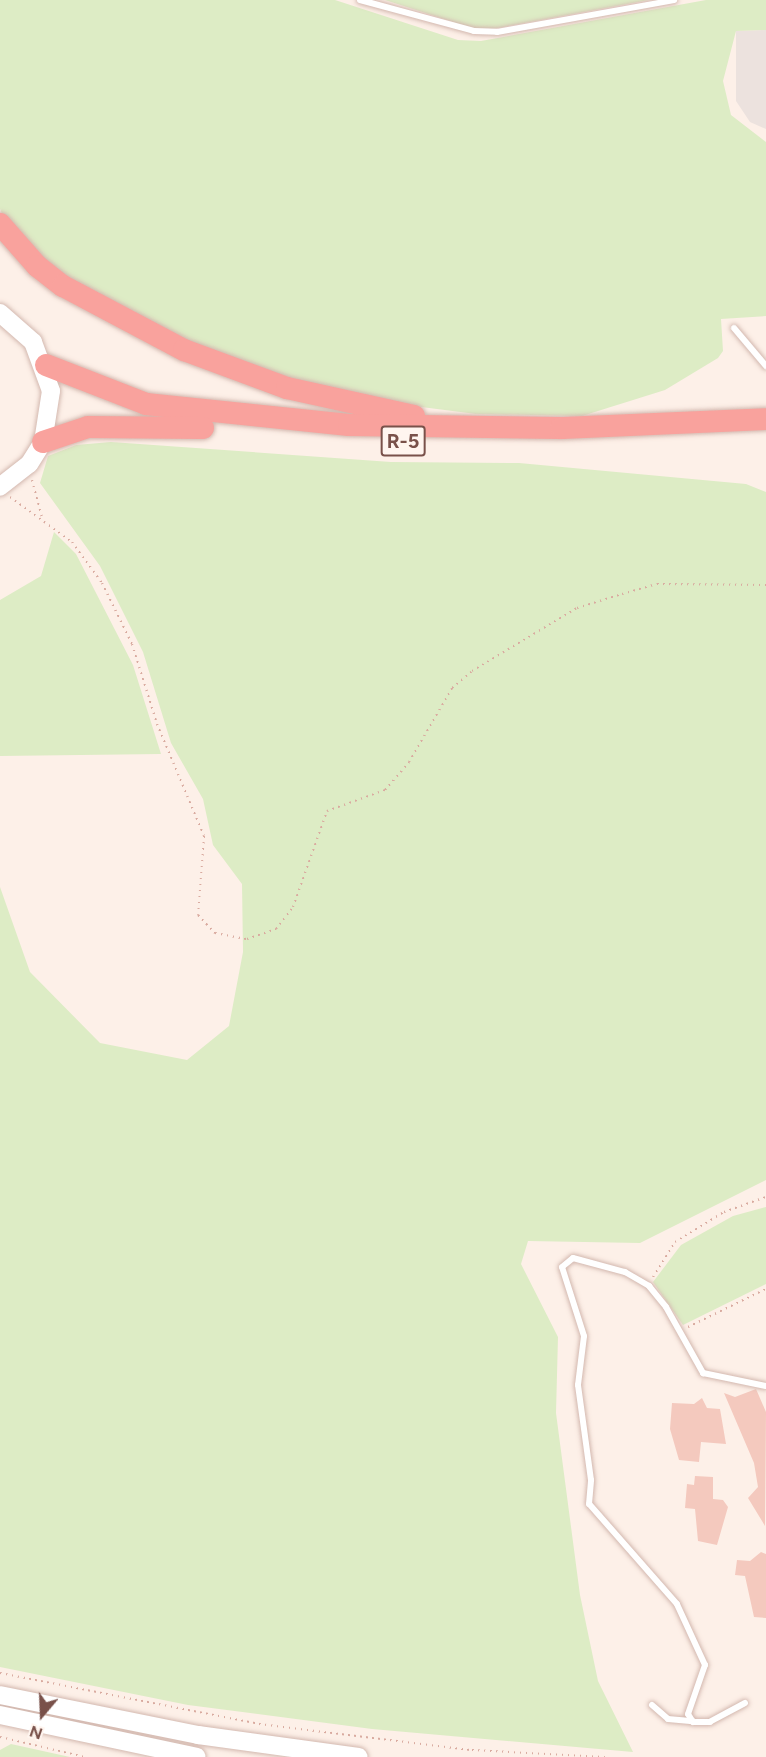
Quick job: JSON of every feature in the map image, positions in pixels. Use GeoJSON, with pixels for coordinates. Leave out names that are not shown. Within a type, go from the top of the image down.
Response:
{"type":"FeatureCollection","features":[{"type":"Feature","properties":{"kind":"highway"},"geometry":{"type":"LineString","coordinates":[[0,224],[37,266],[63,286],[184,350],[287,387],[477,428]]}},
{"type":"Feature","properties":{"kind":"highway"},"geometry":{"type":"LineString","coordinates":[[45,365],[103,391],[169,408],[350,425],[477,428],[766,419]]}},
{"type":"Feature","properties":{"kind":"highway","name":"R-5"},"geometry":{"type":"LineString","coordinates":[[43,442],[88,427],[143,424],[433,442],[766,433]]}},
{"type":"Feature","properties":{"kind":"main road"},"geometry":{"type":"LineString","coordinates":[[0,314],[33,342],[45,365],[51,417],[43,442],[29,464],[0,489]]}},
{"type":"Feature","properties":{"kind":"main road"},"geometry":{"type":"LineString","coordinates":[[0,1695],[198,1735],[358,1757]]}},
{"type":"Feature","properties":{"kind":"main road"},"geometry":{"type":"LineString","coordinates":[[0,1715],[197,1757]]}},
{"type":"Feature","properties":{"kind":"lane"},"geometry":{"type":"LineString","coordinates":[[360,0],[474,31],[497,32],[674,0]]}},
{"type":"Feature","properties":{"kind":"lane"},"geometry":{"type":"LineString","coordinates":[[734,328],[766,366]]}},
{"type":"Feature","properties":{"kind":"lane"},"geometry":{"type":"LineString","coordinates":[[693,1722],[688,1714],[705,1665],[677,1604],[589,1504],[591,1480],[578,1385],[584,1336],[562,1267],[573,1258],[598,1260],[649,1287],[680,1330],[704,1373],[766,1386]]}},
{"type":"Feature","properties":{"kind":"lane"},"geometry":{"type":"LineString","coordinates":[[652,1705],[668,1719],[710,1722],[745,1703]]}},
{"type":"Feature","properties":{"kind":"path"},"geometry":{"type":"LineString","coordinates":[[29,464],[42,518]]}},
{"type":"Feature","properties":{"kind":"path"},"geometry":{"type":"LineString","coordinates":[[0,489],[42,518],[90,562],[132,644],[157,724],[204,836],[198,915],[215,933],[247,939],[276,929],[293,907],[327,811],[386,790],[410,762],[452,687],[472,672],[577,608],[622,594],[657,584],[766,585]]}},
{"type":"Feature","properties":{"kind":"path"},"geometry":{"type":"LineString","coordinates":[[649,1287],[660,1259],[675,1242],[724,1212],[766,1197]]}},
{"type":"Feature","properties":{"kind":"path"},"geometry":{"type":"LineString","coordinates":[[680,1330],[766,1289]]}},
{"type":"Feature","properties":{"kind":"path"},"geometry":{"type":"LineString","coordinates":[[0,1673],[259,1724],[472,1750],[605,1757]]}},
{"type":"Feature","properties":{"kind":"path"},"geometry":{"type":"LineString","coordinates":[[0,1737],[85,1757]]}},
{"type":"Feature","properties":{"kind":"shaded area"},"geometry":{"type":"Polygon","coordinates":[[[766,30],[766,129],[750,122],[736,101],[736,31],[766,30]]]}},
{"type":"Feature","properties":{"kind":"green space"},"geometry":{"type":"Polygon","coordinates":[[[0,0],[335,0],[458,40],[481,41],[706,0],[766,0],[766,30],[736,31],[723,81],[731,115],[766,142],[766,316],[721,319],[723,351],[718,358],[665,390],[582,416],[476,414],[367,400],[213,355],[57,273],[4,218],[0,209],[0,0]]]}},
{"type":"Feature","properties":{"kind":"green space"},"geometry":{"type":"Polygon","coordinates":[[[385,0],[649,0],[492,29],[472,28],[385,0]]]}},
{"type":"Feature","properties":{"kind":"green space"},"geometry":{"type":"Polygon","coordinates":[[[111,442],[391,462],[519,463],[746,484],[766,492],[766,1180],[640,1243],[528,1241],[521,1264],[558,1337],[556,1413],[580,1595],[598,1681],[633,1752],[372,1729],[188,1705],[0,1667],[0,887],[30,972],[100,1043],[187,1060],[229,1026],[243,952],[242,884],[213,845],[203,799],[171,743],[143,652],[100,566],[40,483],[48,456],[76,445],[111,442]]]}},
{"type":"Feature","properties":{"kind":"green space"},"geometry":{"type":"Polygon","coordinates":[[[54,532],[76,554],[133,665],[161,754],[0,756],[0,600],[41,576],[54,532]]]}},
{"type":"Feature","properties":{"kind":"green space"},"geometry":{"type":"Polygon","coordinates":[[[766,1207],[766,1284],[683,1325],[653,1282],[681,1245],[733,1216],[766,1207]]]}},
{"type":"Feature","properties":{"kind":"green space"},"geometry":{"type":"Polygon","coordinates":[[[11,1744],[70,1757],[0,1757],[0,1750],[11,1744]]]}},
{"type":"Feature","properties":{"kind":"building"},"geometry":{"type":"Polygon","coordinates":[[[756,1389],[766,1412],[765,1526],[748,1498],[758,1487],[754,1463],[724,1393],[735,1397],[756,1389]]]}},
{"type":"Feature","properties":{"kind":"building"},"geometry":{"type":"Polygon","coordinates":[[[702,1398],[707,1408],[720,1409],[726,1444],[701,1442],[699,1462],[679,1460],[670,1429],[672,1403],[694,1404],[702,1398]]]}},
{"type":"Feature","properties":{"kind":"building"},"geometry":{"type":"Polygon","coordinates":[[[695,1476],[713,1477],[713,1499],[723,1500],[728,1507],[717,1545],[698,1541],[695,1509],[685,1508],[687,1484],[694,1485],[695,1476]]]}},
{"type":"Feature","properties":{"kind":"building"},"geometry":{"type":"Polygon","coordinates":[[[761,1552],[766,1554],[766,1618],[754,1617],[745,1576],[735,1575],[737,1560],[750,1561],[761,1552]]]}}]}
